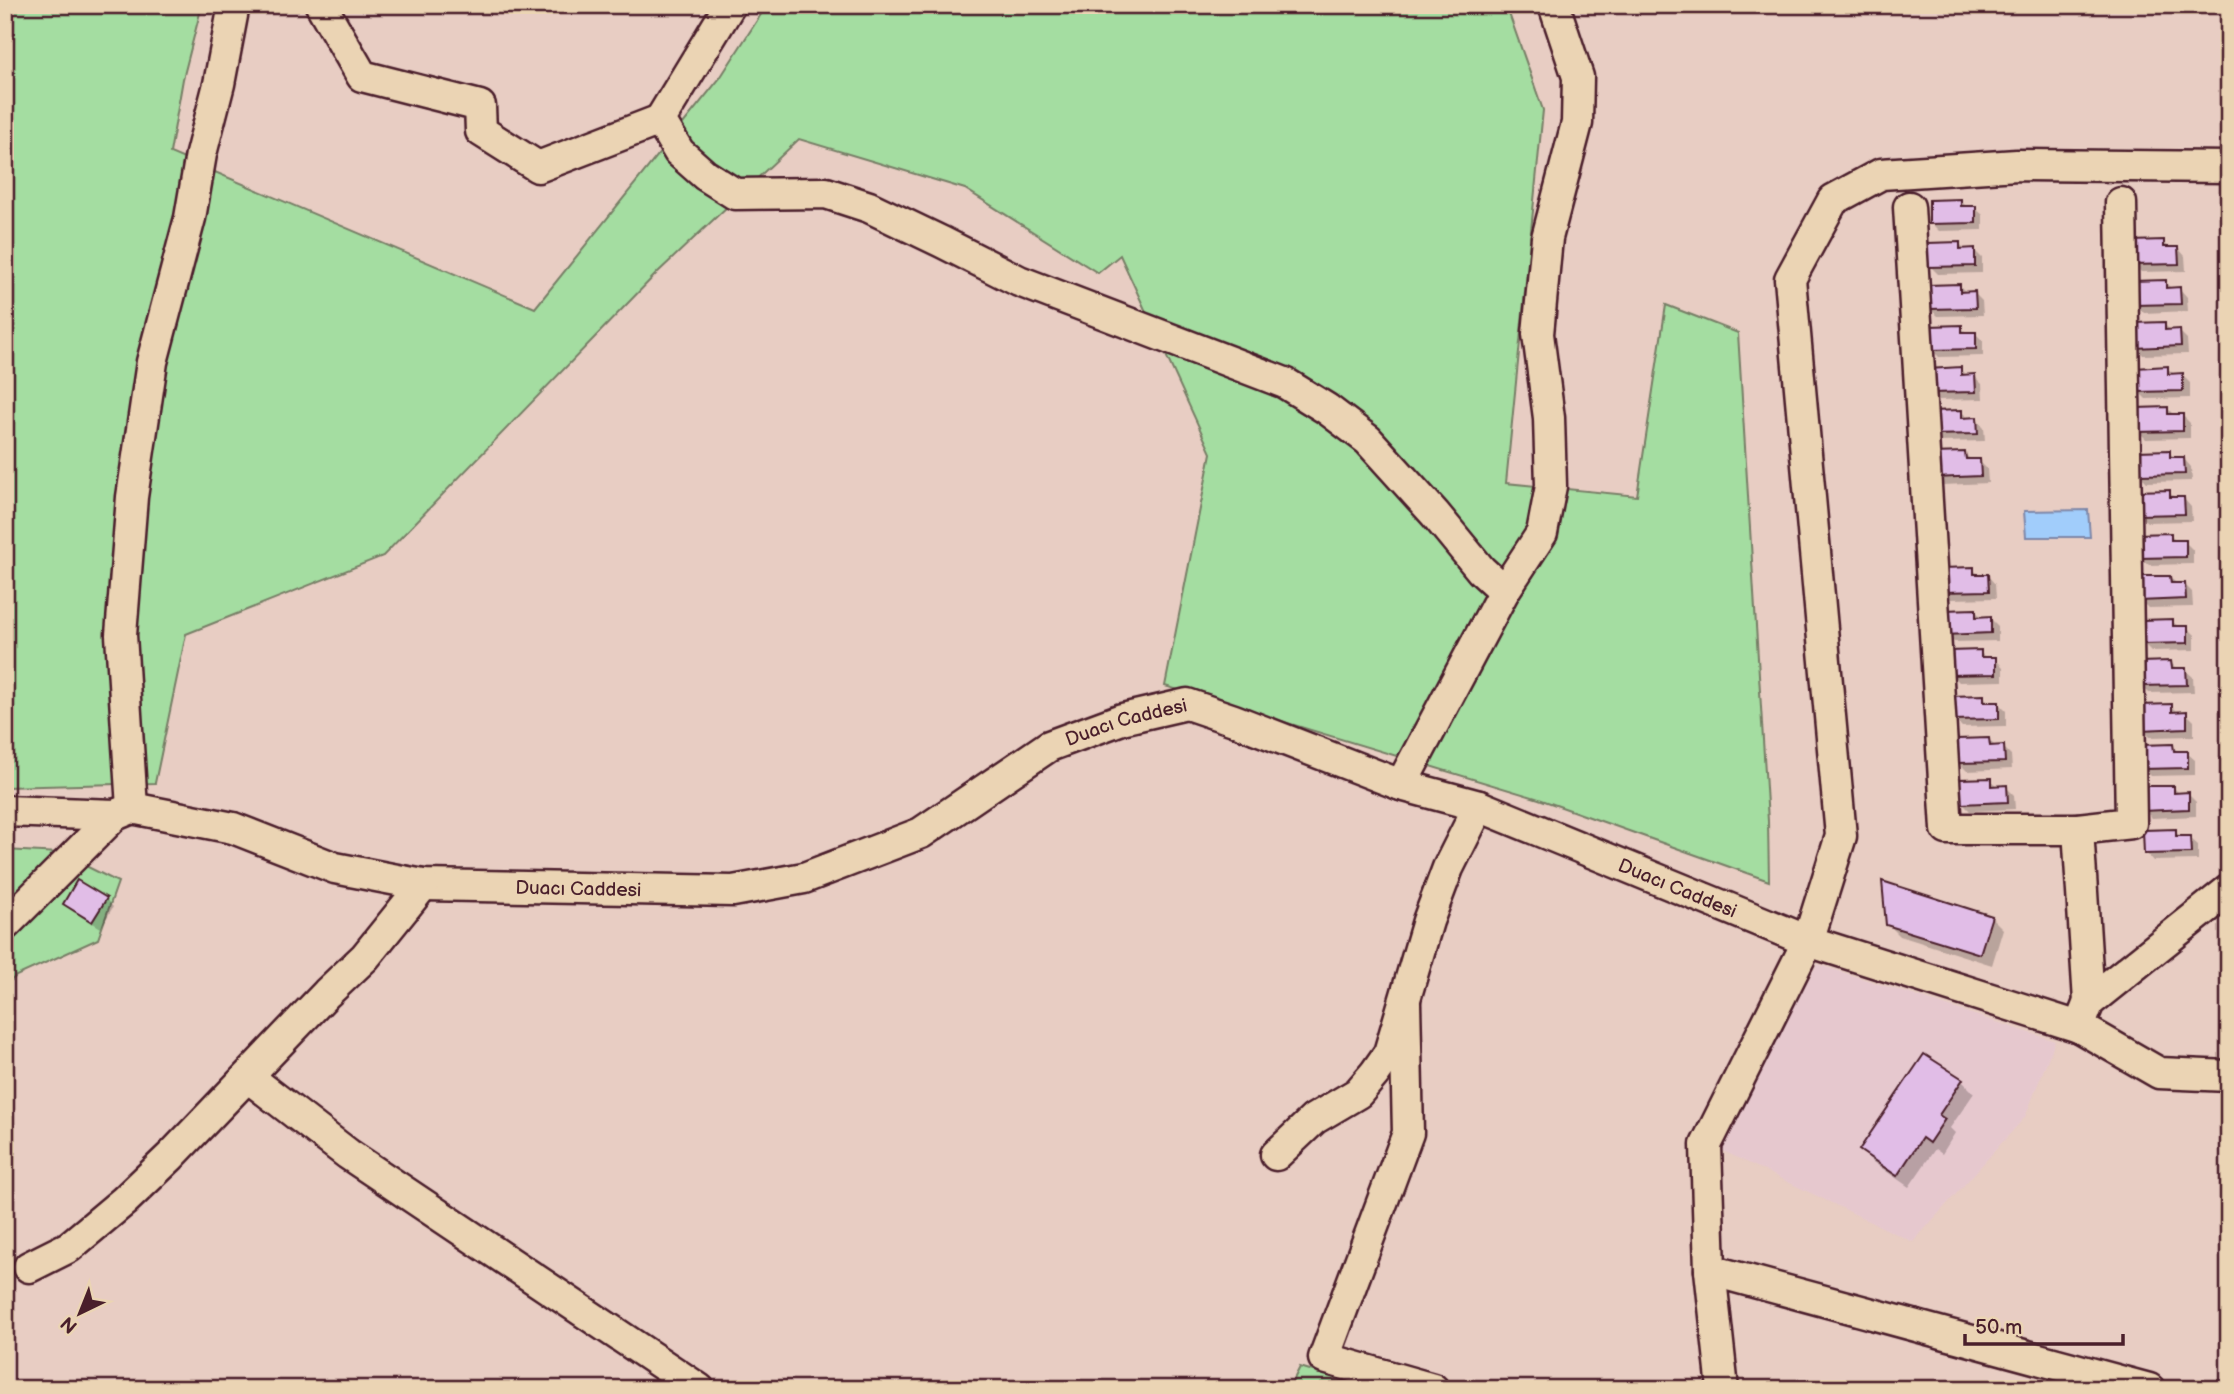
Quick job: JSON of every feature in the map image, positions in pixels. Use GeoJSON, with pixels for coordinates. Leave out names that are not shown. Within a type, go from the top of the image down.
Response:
{"type":"FeatureCollection","features":[{"type":"Feature","properties":{"kind":"street"},"geometry":{"type":"LineString","coordinates":[[5,925],[124,812],[121,635],[132,497],[152,362],[190,218],[201,154],[219,84],[234,5]]}},
{"type":"Feature","properties":{"kind":"street"},"geometry":{"type":"LineString","coordinates":[[321,5],[362,76],[480,106],[481,131],[538,167],[660,120],[730,5]]}},
{"type":"Feature","properties":{"kind":"street"},"geometry":{"type":"LineString","coordinates":[[1401,785],[1504,591],[1542,533],[1551,486],[1549,418],[1538,334],[1547,238],[1577,123],[1578,77],[1553,5]]}},
{"type":"Feature","properties":{"kind":"street"},"geometry":{"type":"LineString","coordinates":[[660,120],[679,152],[705,175],[735,194],[826,194],[869,207],[1019,281],[1285,383],[1327,409],[1368,440],[1481,570],[1504,591]]}},
{"type":"Feature","properties":{"kind":"street"},"geometry":{"type":"LineString","coordinates":[[1723,1389],[1710,1270],[1706,1145],[1808,940],[1841,836],[1790,279],[1832,200],[1881,174],[2017,165],[2229,167]]}},
{"type":"Feature","properties":{"kind":"street"},"geometry":{"type":"LineString","coordinates":[[1909,207],[1947,829],[2078,829],[2131,823],[2121,203]]}},
{"type":"Feature","properties":{"kind":"street","name":"Duacı Caddesi"},"geometry":{"type":"LineString","coordinates":[[5,811],[124,812],[233,828],[335,869],[423,885],[733,891],[804,878],[921,833],[1049,746],[1122,719],[1187,704],[1401,785],[1479,806],[1808,940],[2084,1014],[2158,1073],[2229,1076]]}},
{"type":"Feature","properties":{"kind":"street"},"geometry":{"type":"LineString","coordinates":[[1276,1156],[1314,1119],[1357,1093],[1389,1053],[1428,921],[1448,868],[1479,806]]}},
{"type":"Feature","properties":{"kind":"street"},"geometry":{"type":"LineString","coordinates":[[2078,829],[2084,1014]]}},
{"type":"Feature","properties":{"kind":"street"},"geometry":{"type":"LineString","coordinates":[[29,1267],[69,1247],[171,1156],[365,957],[423,885]]}},
{"type":"Feature","properties":{"kind":"street"},"geometry":{"type":"LineString","coordinates":[[2084,1014],[2229,890]]}},
{"type":"Feature","properties":{"kind":"street"},"geometry":{"type":"LineString","coordinates":[[1405,1003],[1408,1133],[1324,1358],[1433,1389]]}},
{"type":"Feature","properties":{"kind":"street"},"geometry":{"type":"LineString","coordinates":[[248,1077],[348,1154],[699,1389]]}},
{"type":"Feature","properties":{"kind":"street"},"geometry":{"type":"LineString","coordinates":[[1710,1270],[2149,1389]]}},
{"type":"Feature","properties":{"kind":"shaded area"},"geometry":{"type":"Polygon","coordinates":[[[1817,964],[2055,1041],[2025,1117],[1913,1242],[1717,1148],[1817,964]]]}},
{"type":"Feature","properties":{"kind":"green space"},"geometry":{"type":"Polygon","coordinates":[[[5,5],[202,5],[183,79],[170,153],[535,308],[720,78],[767,5],[1506,5],[1543,110],[1506,483],[1637,496],[1666,305],[1738,333],[1768,821],[1769,881],[1539,799],[1165,686],[1211,453],[1120,255],[1098,273],[965,189],[799,139],[657,273],[383,556],[186,634],[155,783],[5,787],[5,5]]]}},
{"type":"Feature","properties":{"kind":"green space"},"geometry":{"type":"Polygon","coordinates":[[[5,850],[60,853],[118,882],[98,939],[16,976],[5,986],[5,850]]]}},
{"type":"Feature","properties":{"kind":"green space"},"geometry":{"type":"Polygon","coordinates":[[[1300,1367],[1373,1389],[1289,1389],[1300,1367]]]}},
{"type":"Feature","properties":{"kind":"water"},"geometry":{"type":"Polygon","coordinates":[[[2088,510],[2090,537],[2026,537],[2024,511],[2088,510]]]}},
{"type":"Feature","properties":{"kind":"building"},"geometry":{"type":"Polygon","coordinates":[[[1961,199],[1961,206],[1976,206],[1976,223],[1929,224],[1929,200],[1961,199]]]}},
{"type":"Feature","properties":{"kind":"building"},"geometry":{"type":"Polygon","coordinates":[[[2164,240],[2164,247],[2178,247],[2179,264],[2132,265],[2131,241],[2164,240]]]}},
{"type":"Feature","properties":{"kind":"building"},"geometry":{"type":"Polygon","coordinates":[[[1960,242],[1960,249],[1975,248],[1975,266],[1928,267],[1927,243],[1960,242]]]}},
{"type":"Feature","properties":{"kind":"building"},"geometry":{"type":"Polygon","coordinates":[[[2166,280],[2166,288],[2180,287],[2181,304],[2134,305],[2133,281],[2166,280]]]}},
{"type":"Feature","properties":{"kind":"building"},"geometry":{"type":"Polygon","coordinates":[[[1960,284],[1960,292],[1975,291],[1976,308],[1929,309],[1928,285],[1960,284]]]}},
{"type":"Feature","properties":{"kind":"building"},"geometry":{"type":"Polygon","coordinates":[[[2165,322],[2165,330],[2180,329],[2181,346],[2134,348],[2133,323],[2165,322]]]}},
{"type":"Feature","properties":{"kind":"building"},"geometry":{"type":"Polygon","coordinates":[[[1962,325],[1962,332],[1976,332],[1976,349],[1930,350],[1929,326],[1962,325]]]}},
{"type":"Feature","properties":{"kind":"building"},"geometry":{"type":"Polygon","coordinates":[[[2168,366],[2168,374],[2183,373],[2183,391],[2136,392],[2135,368],[2168,366]]]}},
{"type":"Feature","properties":{"kind":"building"},"geometry":{"type":"Polygon","coordinates":[[[1961,367],[1961,375],[1975,374],[1976,392],[1929,393],[1928,369],[1961,367]]]}},
{"type":"Feature","properties":{"kind":"building"},"geometry":{"type":"Polygon","coordinates":[[[2168,407],[2168,414],[2183,414],[2183,431],[2136,432],[2136,408],[2168,407]]]}},
{"type":"Feature","properties":{"kind":"building"},"geometry":{"type":"Polygon","coordinates":[[[1962,410],[1962,418],[1977,417],[1978,434],[1930,435],[1930,411],[1962,410]]]}},
{"type":"Feature","properties":{"kind":"building"},"geometry":{"type":"Polygon","coordinates":[[[2170,450],[2170,457],[2184,457],[2185,474],[2138,475],[2137,451],[2170,450]]]}},
{"type":"Feature","properties":{"kind":"building"},"geometry":{"type":"Polygon","coordinates":[[[1965,452],[1966,459],[1980,459],[1981,476],[1934,478],[1933,453],[1965,452]]]}},
{"type":"Feature","properties":{"kind":"building"},"geometry":{"type":"Polygon","coordinates":[[[2170,490],[2170,497],[2184,497],[2185,514],[2138,515],[2137,491],[2170,490]]]}},
{"type":"Feature","properties":{"kind":"building"},"geometry":{"type":"Polygon","coordinates":[[[2171,533],[2171,540],[2186,540],[2186,557],[2139,558],[2138,534],[2171,533]]]}},
{"type":"Feature","properties":{"kind":"building"},"geometry":{"type":"Polygon","coordinates":[[[1974,567],[1974,574],[1988,574],[1989,591],[1942,592],[1941,568],[1974,567]]]}},
{"type":"Feature","properties":{"kind":"building"},"geometry":{"type":"Polygon","coordinates":[[[2138,576],[2170,576],[2171,583],[2185,583],[2186,599],[2139,601],[2138,576]]]}},
{"type":"Feature","properties":{"kind":"building"},"geometry":{"type":"Polygon","coordinates":[[[1976,609],[1976,617],[1991,616],[1991,633],[1944,635],[1943,610],[1976,609]]]}},
{"type":"Feature","properties":{"kind":"building"},"geometry":{"type":"Polygon","coordinates":[[[2173,619],[2173,626],[2188,626],[2188,643],[2141,644],[2141,620],[2173,619]]]}},
{"type":"Feature","properties":{"kind":"building"},"geometry":{"type":"Polygon","coordinates":[[[1981,650],[1981,657],[1996,657],[1996,674],[1949,675],[1948,651],[1981,650]]]}},
{"type":"Feature","properties":{"kind":"building"},"geometry":{"type":"Polygon","coordinates":[[[2171,661],[2172,668],[2186,668],[2187,685],[2140,686],[2139,662],[2171,661]]]}},
{"type":"Feature","properties":{"kind":"building"},"geometry":{"type":"Polygon","coordinates":[[[1984,695],[1984,702],[1999,702],[1999,719],[1952,720],[1951,696],[1984,695]]]}},
{"type":"Feature","properties":{"kind":"building"},"geometry":{"type":"Polygon","coordinates":[[[2172,704],[2172,712],[2187,711],[2187,728],[2140,730],[2140,705],[2172,704]]]}},
{"type":"Feature","properties":{"kind":"building"},"geometry":{"type":"Polygon","coordinates":[[[1989,738],[1990,746],[2004,745],[2005,762],[1958,763],[1957,739],[1989,738]]]}},
{"type":"Feature","properties":{"kind":"building"},"geometry":{"type":"Polygon","coordinates":[[[2173,744],[2174,751],[2188,751],[2188,768],[2142,769],[2141,745],[2173,744]]]}},
{"type":"Feature","properties":{"kind":"building"},"geometry":{"type":"Polygon","coordinates":[[[1992,778],[1992,786],[2007,785],[2008,802],[1960,804],[1960,779],[1992,778]]]}},
{"type":"Feature","properties":{"kind":"building"},"geometry":{"type":"Polygon","coordinates":[[[2141,786],[2174,786],[2174,793],[2189,792],[2189,809],[2142,811],[2141,786]]]}},
{"type":"Feature","properties":{"kind":"building"},"geometry":{"type":"Polygon","coordinates":[[[2176,829],[2176,836],[2190,836],[2191,853],[2144,854],[2143,830],[2176,829]]]}},
{"type":"Feature","properties":{"kind":"building"},"geometry":{"type":"Polygon","coordinates":[[[77,880],[107,898],[92,922],[63,904],[77,880]]]}},
{"type":"Feature","properties":{"kind":"building"},"geometry":{"type":"Polygon","coordinates":[[[1882,881],[1992,916],[1980,954],[1886,925],[1882,881]]]}},
{"type":"Feature","properties":{"kind":"building"},"geometry":{"type":"Polygon","coordinates":[[[1924,1054],[1963,1079],[1939,1115],[1945,1119],[1929,1143],[1922,1138],[1897,1176],[1859,1150],[1924,1054]]]}}]}
